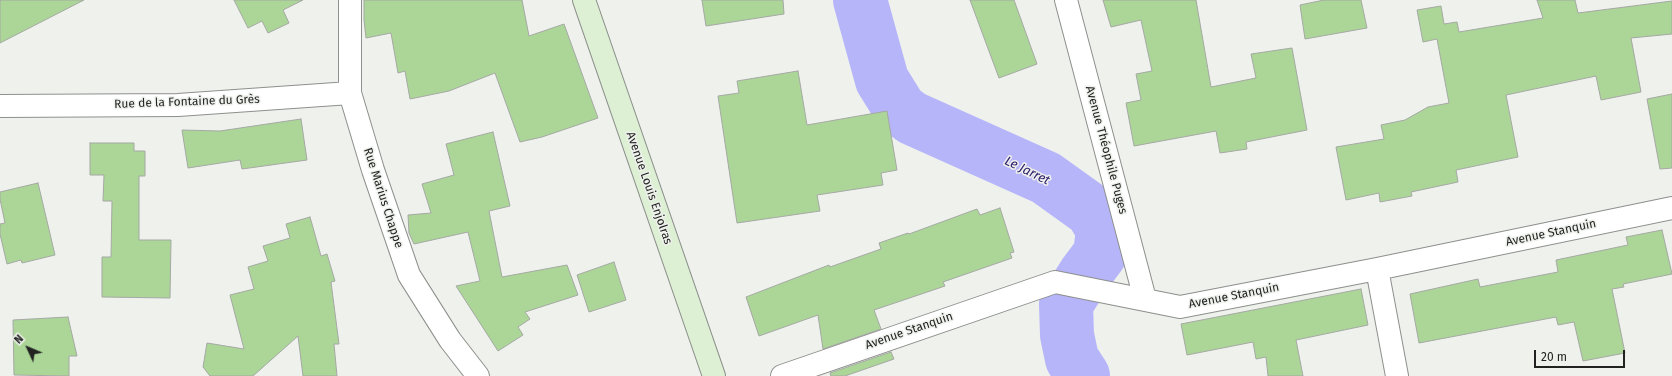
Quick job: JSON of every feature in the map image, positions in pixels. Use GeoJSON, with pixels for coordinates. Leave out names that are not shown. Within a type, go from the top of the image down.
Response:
{"type":"FeatureCollection","features":[{"type":"Feature","properties":{"kind":"main road","name":"Avenue Louis Enjolras"},"geometry":{"type":"LineString","coordinates":[[584,0],[714,376]]}},
{"type":"Feature","properties":{"kind":"street","name":"Rue Marius Chappe"},"geometry":{"type":"LineString","coordinates":[[350,0],[350,93],[372,170],[408,275],[450,340],[478,376]]}},
{"type":"Feature","properties":{"kind":"street","name":"Avenue Théophile Puges"},"geometry":{"type":"LineString","coordinates":[[1066,0],[1145,300]]}},
{"type":"Feature","properties":{"kind":"street","name":"Rue de la Fontaine du Grès"},"geometry":{"type":"LineString","coordinates":[[0,106],[178,105],[350,93]]}},
{"type":"Feature","properties":{"kind":"street","name":"Avenue Stanquin"},"geometry":{"type":"LineString","coordinates":[[782,376],[1055,282],[1180,307],[1377,269],[1672,208]]}},
{"type":"Feature","properties":{"kind":"street"},"geometry":{"type":"LineString","coordinates":[[1377,269],[1397,376]]}},
{"type":"Feature","properties":{"kind":"building"},"geometry":{"type":"Polygon","coordinates":[[[0,0],[84,0],[0,43],[0,0]]]}},
{"type":"Feature","properties":{"kind":"building"},"geometry":{"type":"Polygon","coordinates":[[[234,0],[303,0],[283,10],[289,23],[268,33],[262,21],[248,28],[234,0]]]}},
{"type":"Feature","properties":{"kind":"building"},"geometry":{"type":"Polygon","coordinates":[[[364,0],[522,0],[529,36],[564,24],[598,118],[542,137],[520,142],[495,73],[449,91],[410,99],[405,71],[398,73],[391,33],[366,38],[364,0]]]}},
{"type":"Feature","properties":{"kind":"building"},"geometry":{"type":"Polygon","coordinates":[[[702,0],[783,0],[784,14],[706,26],[702,0]]]}},
{"type":"Feature","properties":{"kind":"building"},"geometry":{"type":"Polygon","coordinates":[[[970,0],[1014,0],[1037,64],[999,78],[970,0]]]}},
{"type":"Feature","properties":{"kind":"building"},"geometry":{"type":"Polygon","coordinates":[[[1103,0],[1196,0],[1211,87],[1256,78],[1251,54],[1292,48],[1307,130],[1246,142],[1247,149],[1220,153],[1216,131],[1134,146],[1126,103],[1141,100],[1136,74],[1152,71],[1141,20],[1111,27],[1103,0]]]}},
{"type":"Feature","properties":{"kind":"building"},"geometry":{"type":"Polygon","coordinates":[[[1324,0],[1361,0],[1367,28],[1305,39],[1300,5],[1324,0]]]}},
{"type":"Feature","properties":{"kind":"building"},"geometry":{"type":"Polygon","coordinates":[[[1537,0],[1575,0],[1578,13],[1672,1],[1672,34],[1631,38],[1641,92],[1601,100],[1596,76],[1506,95],[1518,157],[1456,170],[1458,182],[1411,192],[1412,196],[1380,202],[1379,193],[1346,200],[1336,147],[1384,139],[1381,125],[1405,120],[1428,107],[1449,103],[1437,39],[1423,42],[1417,10],[1441,6],[1444,24],[1457,22],[1459,32],[1543,18],[1537,0]]]}},
{"type":"Feature","properties":{"kind":"building"},"geometry":{"type":"Polygon","coordinates":[[[798,71],[807,125],[887,111],[897,170],[881,173],[883,185],[817,195],[820,211],[737,223],[718,96],[739,93],[737,81],[798,71]]]}},
{"type":"Feature","properties":{"kind":"building"},"geometry":{"type":"Polygon","coordinates":[[[1672,94],[1672,168],[1660,169],[1647,99],[1672,94]]]}},
{"type":"Feature","properties":{"kind":"building"},"geometry":{"type":"Polygon","coordinates":[[[301,119],[307,160],[242,169],[240,160],[188,168],[182,130],[220,131],[301,119]]]}},
{"type":"Feature","properties":{"kind":"building"},"geometry":{"type":"Polygon","coordinates":[[[493,132],[510,206],[489,211],[502,277],[567,265],[578,295],[525,312],[530,319],[518,327],[523,335],[498,351],[456,286],[480,281],[468,232],[414,244],[409,233],[408,215],[431,213],[422,184],[454,175],[446,144],[493,132]]]}},
{"type":"Feature","properties":{"kind":"building"},"geometry":{"type":"Polygon","coordinates":[[[90,143],[134,143],[134,151],[145,151],[145,176],[139,176],[139,240],[171,240],[170,298],[102,297],[102,257],[111,257],[112,201],[103,201],[104,175],[90,175],[90,143]]]}},
{"type":"Feature","properties":{"kind":"building"},"geometry":{"type":"Polygon","coordinates":[[[38,183],[55,255],[22,263],[21,260],[7,264],[0,234],[0,224],[5,223],[0,192],[38,183]]]}},
{"type":"Feature","properties":{"kind":"building"},"geometry":{"type":"Polygon","coordinates":[[[1000,208],[1014,252],[1010,253],[1012,258],[943,282],[945,286],[874,310],[881,329],[823,349],[818,315],[759,336],[746,297],[829,265],[830,267],[881,249],[879,243],[908,233],[909,234],[977,209],[980,215],[1000,208]]]}},
{"type":"Feature","properties":{"kind":"building"},"geometry":{"type":"Polygon","coordinates":[[[310,217],[321,256],[327,254],[335,281],[331,282],[339,344],[334,344],[337,376],[303,376],[298,336],[253,376],[210,376],[203,367],[207,343],[244,349],[230,295],[254,289],[248,267],[268,261],[263,246],[290,238],[286,224],[310,217]]]}},
{"type":"Feature","properties":{"kind":"building"},"geometry":{"type":"Polygon","coordinates":[[[1662,230],[1672,274],[1623,284],[1624,287],[1612,289],[1625,353],[1583,361],[1574,322],[1558,325],[1556,317],[1419,343],[1410,294],[1478,279],[1480,287],[1558,272],[1556,260],[1628,245],[1626,237],[1662,230]]]}},
{"type":"Feature","properties":{"kind":"building"},"geometry":{"type":"Polygon","coordinates":[[[614,262],[626,300],[589,312],[577,275],[614,262]]]}},
{"type":"Feature","properties":{"kind":"building"},"geometry":{"type":"Polygon","coordinates":[[[1361,289],[1368,325],[1296,340],[1303,376],[1268,376],[1266,357],[1256,359],[1253,342],[1187,355],[1181,324],[1361,289]]]}},
{"type":"Feature","properties":{"kind":"building"},"geometry":{"type":"Polygon","coordinates":[[[68,317],[77,356],[69,356],[69,376],[14,375],[13,320],[68,317]]]}},
{"type":"Feature","properties":{"kind":"building"},"geometry":{"type":"Polygon","coordinates":[[[891,352],[894,359],[845,376],[831,376],[830,373],[891,352]]]}},
{"type":"Feature","properties":{"kind":"waterway","name":"Le Jarret"},"geometry":{"type":"LineString","coordinates":[[860,0],[882,80],[900,109],[912,118],[1046,178],[1092,211],[1103,230],[1100,254],[1066,304],[1067,335],[1072,359],[1083,376]]}}]}
